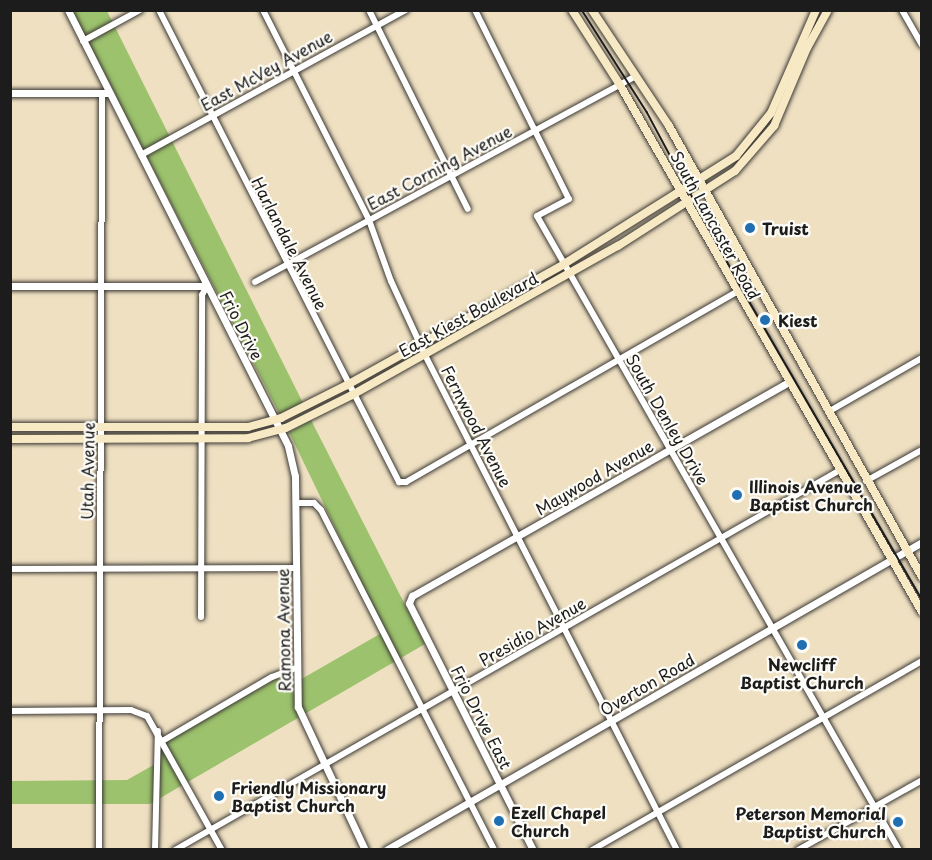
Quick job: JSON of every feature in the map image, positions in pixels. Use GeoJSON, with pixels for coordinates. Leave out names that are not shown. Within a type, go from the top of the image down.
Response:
{"type":"FeatureCollection","features":[{"type":"Feature","properties":{"kind":"main road","name":"South Lancaster Road"},"geometry":{"type":"LineString","coordinates":[[572,10],[620,85],[921,612]]}},
{"type":"Feature","properties":{"kind":"main road","name":"South Lancaster Road"},"geometry":{"type":"LineString","coordinates":[[592,10],[636,76],[706,191],[866,482],[921,577]]}},
{"type":"Feature","properties":{"kind":"main road","name":"East Kiest Boulevard"},"geometry":{"type":"LineString","coordinates":[[10,439],[248,438],[280,430],[352,395],[736,156],[771,113],[816,10]]}},
{"type":"Feature","properties":{"kind":"main road","name":"East Kiest Boulevard"},"geometry":{"type":"LineString","coordinates":[[10,427],[248,427],[275,420],[423,350],[570,273],[687,203],[742,165],[774,126],[807,48],[828,10]]}},
{"type":"Feature","properties":{"kind":"street","name":"Frio Drive"},"geometry":{"type":"LineString","coordinates":[[68,10],[106,93],[141,155],[280,430],[293,462],[296,502]]}},
{"type":"Feature","properties":{"kind":"street"},"geometry":{"type":"LineString","coordinates":[[83,41],[140,10]]}},
{"type":"Feature","properties":{"kind":"street","name":"Harlandale Avenue"},"geometry":{"type":"LineString","coordinates":[[159,10],[396,480],[402,483],[471,445]]}},
{"type":"Feature","properties":{"kind":"street","name":"Fernwood Avenue"},"geometry":{"type":"LineString","coordinates":[[263,10],[369,220],[391,281],[423,350],[518,536],[562,630],[677,849]]}},
{"type":"Feature","properties":{"kind":"street"},"geometry":{"type":"LineString","coordinates":[[369,10],[468,209]]}},
{"type":"Feature","properties":{"kind":"street","name":"East McVey Avenue"},"geometry":{"type":"LineString","coordinates":[[141,155],[406,10]]}},
{"type":"Feature","properties":{"kind":"street","name":"South Denley Drive"},"geometry":{"type":"LineString","coordinates":[[475,10],[569,199],[537,216],[899,849]]}},
{"type":"Feature","properties":{"kind":"street"},"geometry":{"type":"LineString","coordinates":[[902,10],[921,45]]}},
{"type":"Feature","properties":{"kind":"street","name":"East Corning Avenue"},"geometry":{"type":"LineString","coordinates":[[255,282],[636,76]]}},
{"type":"Feature","properties":{"kind":"street"},"geometry":{"type":"LineString","coordinates":[[10,93],[106,93]]}},
{"type":"Feature","properties":{"kind":"street","name":"Utah Avenue"},"geometry":{"type":"LineString","coordinates":[[99,849],[101,285],[106,93]]}},
{"type":"Feature","properties":{"kind":"street"},"geometry":{"type":"LineString","coordinates":[[10,286],[207,286],[202,295],[201,617]]}},
{"type":"Feature","properties":{"kind":"street"},"geometry":{"type":"LineString","coordinates":[[471,445],[737,292]]}},
{"type":"Feature","properties":{"kind":"street"},"geometry":{"type":"LineString","coordinates":[[828,412],[921,358]]}},
{"type":"Feature","properties":{"kind":"street","name":"Maywood Avenue"},"geometry":{"type":"LineString","coordinates":[[412,596],[789,382]]}},
{"type":"Feature","properties":{"kind":"street"},"geometry":{"type":"LineString","coordinates":[[866,482],[921,450]]}},
{"type":"Feature","properties":{"kind":"street","name":"Presidio Avenue"},"geometry":{"type":"LineString","coordinates":[[175,849],[840,470]]}},
{"type":"Feature","properties":{"kind":"street"},"geometry":{"type":"LineString","coordinates":[[296,502],[314,503],[321,510],[494,849]]}},
{"type":"Feature","properties":{"kind":"street","name":"Ramona Avenue"},"geometry":{"type":"LineString","coordinates":[[296,502],[296,668],[301,718],[365,849]]}},
{"type":"Feature","properties":{"kind":"street","name":"Overton Road"},"geometry":{"type":"LineString","coordinates":[[386,849],[921,542]]}},
{"type":"Feature","properties":{"kind":"street"},"geometry":{"type":"LineString","coordinates":[[10,569],[296,568]]}},
{"type":"Feature","properties":{"kind":"street","name":"Frio Drive East"},"geometry":{"type":"LineString","coordinates":[[412,596],[409,603],[533,849]]}},
{"type":"Feature","properties":{"kind":"street"},"geometry":{"type":"LineString","coordinates":[[592,849],[921,661]]}},
{"type":"Feature","properties":{"kind":"street"},"geometry":{"type":"LineString","coordinates":[[164,740],[272,677],[296,668]]}},
{"type":"Feature","properties":{"kind":"street"},"geometry":{"type":"LineString","coordinates":[[10,711],[140,712],[164,740],[222,849]]}},
{"type":"Feature","properties":{"kind":"street"},"geometry":{"type":"LineString","coordinates":[[155,849],[158,731]]}},
{"type":"Feature","properties":{"kind":"street"},"geometry":{"type":"LineString","coordinates":[[798,849],[921,780]]}},
{"type":"Feature","properties":{"kind":"green space"},"geometry":{"type":"Polygon","coordinates":[[[72,11],[107,11],[303,403],[280,415],[72,11]]]}},
{"type":"Feature","properties":{"kind":"green space"},"geometry":{"type":"Polygon","coordinates":[[[311,420],[425,644],[150,804],[11,804],[10,781],[127,780],[157,763],[158,746],[276,679],[291,676],[291,685],[385,631],[289,432],[311,420]]]}},
{"type":"Feature","properties":{"kind":"tram line"},"geometry":{"type":"LineString","coordinates":[[582,10],[647,112],[738,282],[922,599]]}},
{"type":"Feature","properties":{"kind":"place","name":"Truist"},"geometry":{"type":"Point","coordinates":[750,228]}},
{"type":"Feature","properties":{"kind":"place","name":"Kiest"},"geometry":{"type":"Point","coordinates":[765,320]}},
{"type":"Feature","properties":{"kind":"place","name":"Illinois Avenue Baptist Church"},"geometry":{"type":"Point","coordinates":[737,495]}},
{"type":"Feature","properties":{"kind":"place","name":"Newcliff Baptist Church"},"geometry":{"type":"Point","coordinates":[802,645]}},
{"type":"Feature","properties":{"kind":"place","name":"Friendly Missionary Baptist Church"},"geometry":{"type":"Point","coordinates":[219,796]}},
{"type":"Feature","properties":{"kind":"place","name":"Ezell Chapel Church"},"geometry":{"type":"Point","coordinates":[499,821]}},
{"type":"Feature","properties":{"kind":"place","name":"Peterson Memorial Baptist Church"},"geometry":{"type":"Point","coordinates":[898,822]}}]}
